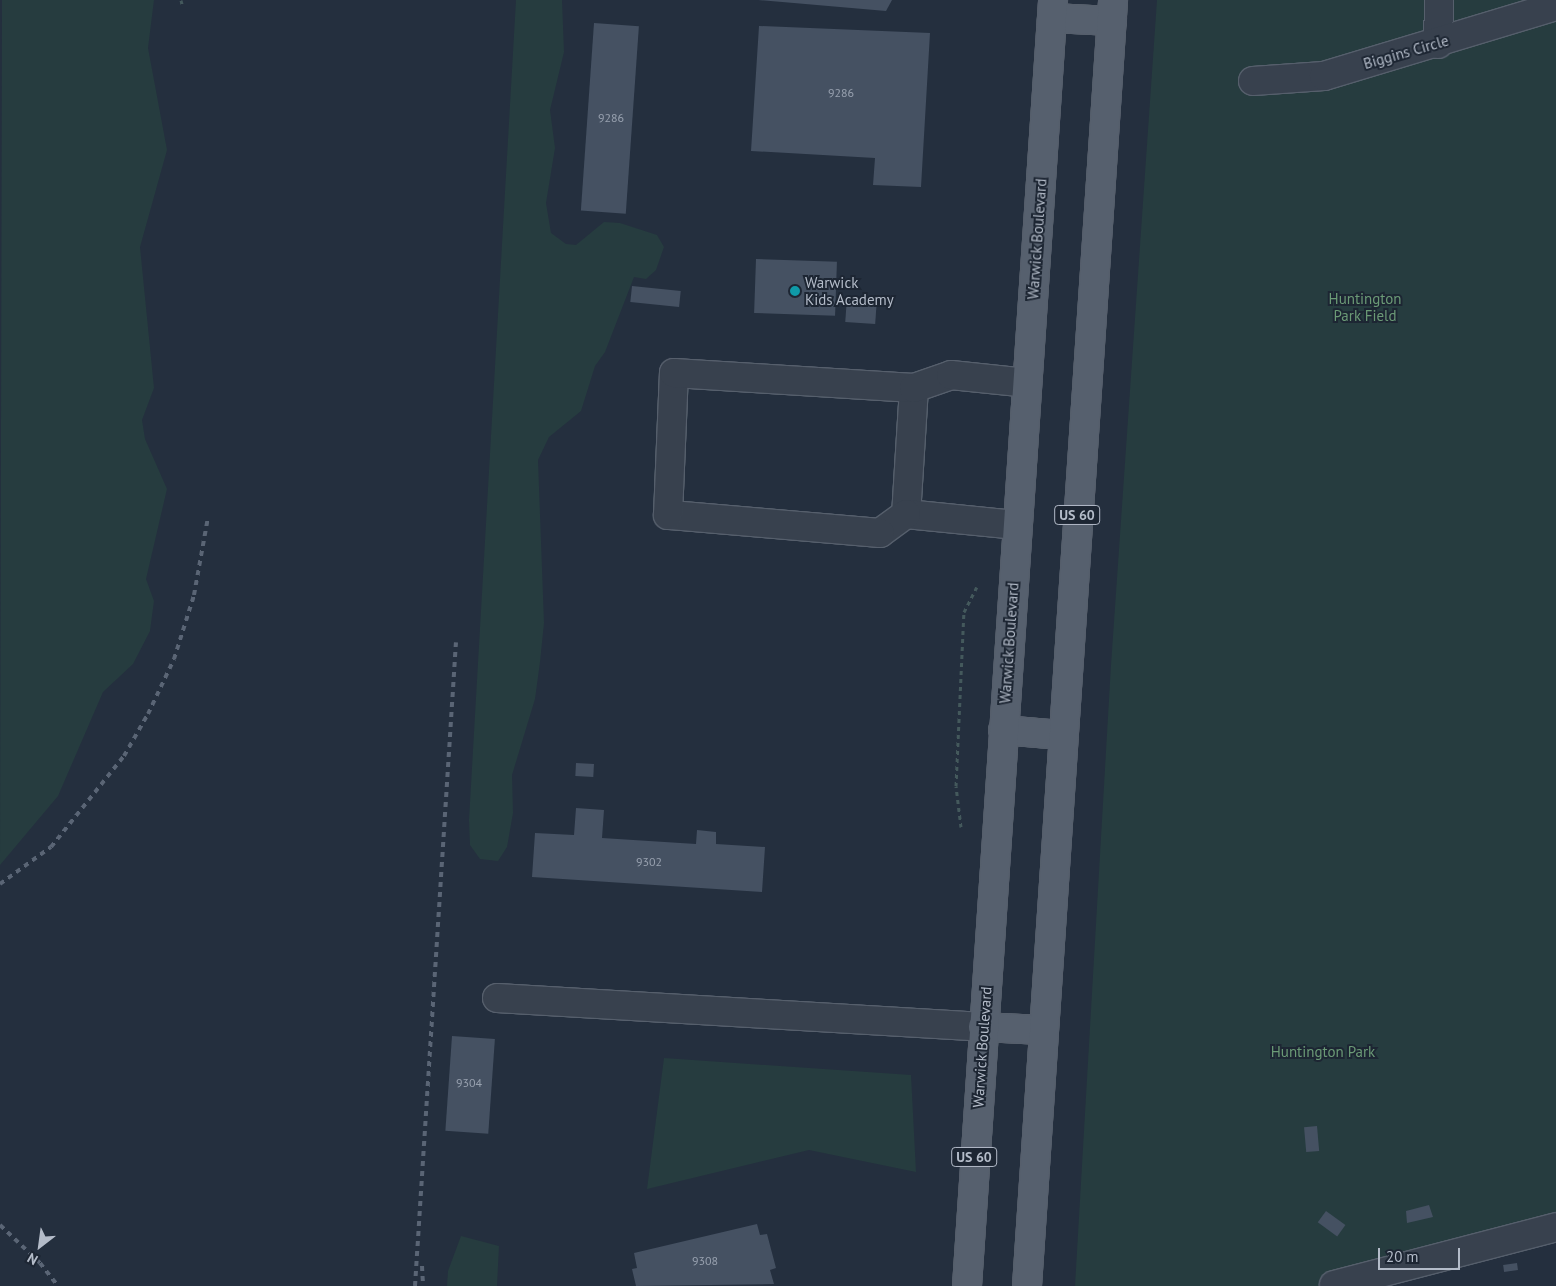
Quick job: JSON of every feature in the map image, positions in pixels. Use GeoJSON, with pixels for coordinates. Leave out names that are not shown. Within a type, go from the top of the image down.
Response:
{"type":"FeatureCollection","features":[{"type":"Feature","properties":{"kind":"main road"},"geometry":{"type":"LineString","coordinates":[[1052,9],[1112,11]]}},
{"type":"Feature","properties":{"kind":"main road","name":"Warwick Boulevard"},"geometry":{"type":"LineString","coordinates":[[966,1286],[1052,9]]}},
{"type":"Feature","properties":{"kind":"main road","name":"US 60"},"geometry":{"type":"LineString","coordinates":[[1027,1286],[1061,735],[1112,11]]}},
{"type":"Feature","properties":{"kind":"main road"},"geometry":{"type":"LineString","coordinates":[[1003,730],[1061,735]]}},
{"type":"Feature","properties":{"kind":"main road"},"geometry":{"type":"LineString","coordinates":[[983,1027],[1042,1030]]}},
{"type":"Feature","properties":{"kind":"street"},"geometry":{"type":"LineString","coordinates":[[1438,44],[1440,0]]}},
{"type":"Feature","properties":{"kind":"street","name":"Biggins Circle"},"geometry":{"type":"LineString","coordinates":[[1253,81],[1324,76],[1438,44],[1556,6]]}},
{"type":"Feature","properties":{"kind":"street"},"geometry":{"type":"LineString","coordinates":[[1017,525],[906,514],[880,533],[668,515],[674,373],[914,388],[951,375],[1027,383]]}},
{"type":"Feature","properties":{"kind":"street"},"geometry":{"type":"LineString","coordinates":[[906,514],[914,388]]}},
{"type":"Feature","properties":{"kind":"street"},"geometry":{"type":"LineString","coordinates":[[497,998],[983,1027]]}},
{"type":"Feature","properties":{"kind":"street"},"geometry":{"type":"LineString","coordinates":[[1334,1285],[1556,1227]]}},
{"type":"Feature","properties":{"kind":"path"},"geometry":{"type":"LineString","coordinates":[[961,828],[956,786],[964,612],[977,587]]}},
{"type":"Feature","properties":{"kind":"green space"},"geometry":{"type":"Polygon","coordinates":[[[2,0],[154,0],[148,48],[167,150],[140,247],[154,388],[142,420],[145,439],[167,489],[146,579],[154,601],[150,631],[133,664],[103,692],[58,796],[0,865],[2,0]]]}},
{"type":"Feature","properties":{"kind":"green space"},"geometry":{"type":"Polygon","coordinates":[[[516,0],[562,0],[564,52],[550,110],[555,148],[546,203],[551,233],[566,244],[576,245],[604,222],[620,223],[657,235],[664,247],[656,270],[646,279],[634,277],[605,352],[595,366],[581,411],[549,437],[538,460],[544,623],[535,699],[512,775],[513,813],[507,847],[498,861],[480,859],[470,845],[469,820],[516,0]]]}},
{"type":"Feature","properties":{"kind":"green space","name":"Huntington Park"},"geometry":{"type":"Polygon","coordinates":[[[1157,0],[1556,0],[1556,1242],[1389,1286],[1075,1286],[1111,665],[1157,0]]]}},
{"type":"Feature","properties":{"kind":"green space"},"geometry":{"type":"Polygon","coordinates":[[[664,1058],[911,1075],[916,1172],[809,1150],[647,1189],[664,1058]]]}},
{"type":"Feature","properties":{"kind":"green space"},"geometry":{"type":"Polygon","coordinates":[[[461,1236],[499,1246],[497,1286],[447,1286],[448,1271],[461,1236]]]}},
{"type":"Feature","properties":{"kind":"building"},"geometry":{"type":"Polygon","coordinates":[[[758,0],[892,0],[886,11],[758,0]]]}},
{"type":"Feature","properties":{"kind":"building"},"geometry":{"type":"Polygon","coordinates":[[[594,23],[639,26],[626,214],[581,211],[594,23]]]}},
{"type":"Feature","properties":{"kind":"building"},"geometry":{"type":"Polygon","coordinates":[[[759,26],[930,33],[921,187],[873,185],[875,158],[751,151],[759,26]]]}},
{"type":"Feature","properties":{"kind":"building","name":"Warwick Kids Academy"},"geometry":{"type":"Polygon","coordinates":[[[756,259],[837,262],[835,316],[754,313],[756,259]]]}},
{"type":"Feature","properties":{"kind":"building"},"geometry":{"type":"Polygon","coordinates":[[[632,286],[681,291],[679,307],[630,302],[632,286]]]}},
{"type":"Feature","properties":{"kind":"building"},"geometry":{"type":"Polygon","coordinates":[[[847,297],[877,299],[875,324],[845,322],[847,297]]]}},
{"type":"Feature","properties":{"kind":"building"},"geometry":{"type":"Polygon","coordinates":[[[576,763],[594,764],[593,777],[575,776],[576,763]]]}},
{"type":"Feature","properties":{"kind":"building"},"geometry":{"type":"Polygon","coordinates":[[[576,808],[604,810],[602,838],[696,844],[697,830],[716,832],[716,844],[765,847],[762,892],[532,877],[535,833],[574,835],[576,808]]]}},
{"type":"Feature","properties":{"kind":"building"},"geometry":{"type":"Polygon","coordinates":[[[452,1036],[495,1039],[488,1134],[445,1131],[452,1036]]]}},
{"type":"Feature","properties":{"kind":"building"},"geometry":{"type":"Polygon","coordinates":[[[1317,1126],[1319,1151],[1306,1152],[1304,1127],[1317,1126]]]}},
{"type":"Feature","properties":{"kind":"building"},"geometry":{"type":"Polygon","coordinates":[[[1429,1205],[1433,1217],[1407,1223],[1406,1211],[1429,1205]]]}},
{"type":"Feature","properties":{"kind":"building"},"geometry":{"type":"Polygon","coordinates":[[[1326,1211],[1345,1225],[1337,1236],[1318,1222],[1326,1211]]]}},
{"type":"Feature","properties":{"kind":"building"},"geometry":{"type":"Polygon","coordinates":[[[757,1224],[760,1235],[767,1234],[776,1268],[770,1270],[774,1284],[636,1286],[632,1269],[637,1268],[634,1253],[757,1224]]]}},
{"type":"Feature","properties":{"kind":"building"},"geometry":{"type":"Polygon","coordinates":[[[1517,1263],[1518,1270],[1504,1272],[1503,1265],[1517,1263]]]}},
{"type":"Feature","properties":{"kind":"railway"},"geometry":{"type":"LineString","coordinates":[[0,884],[51,847],[124,756],[148,714],[174,659],[194,595],[208,517]]}},
{"type":"Feature","properties":{"kind":"railway"},"geometry":{"type":"LineString","coordinates":[[415,1286],[456,642]]}},
{"type":"Feature","properties":{"kind":"railway"},"geometry":{"type":"LineString","coordinates":[[0,1225],[40,1263],[58,1286]]}},
{"type":"Feature","properties":{"kind":"railway"},"geometry":{"type":"LineString","coordinates":[[422,1266],[423,1286]]}},
{"type":"Feature","properties":{"kind":"place","name":"Warwick Kids Academy"},"geometry":{"type":"Point","coordinates":[795,291]}},
{"type":"Feature","properties":{"kind":"park label","name":"Huntington Park Field"},"geometry":{"type":"Point","coordinates":[1365,306]}}]}
